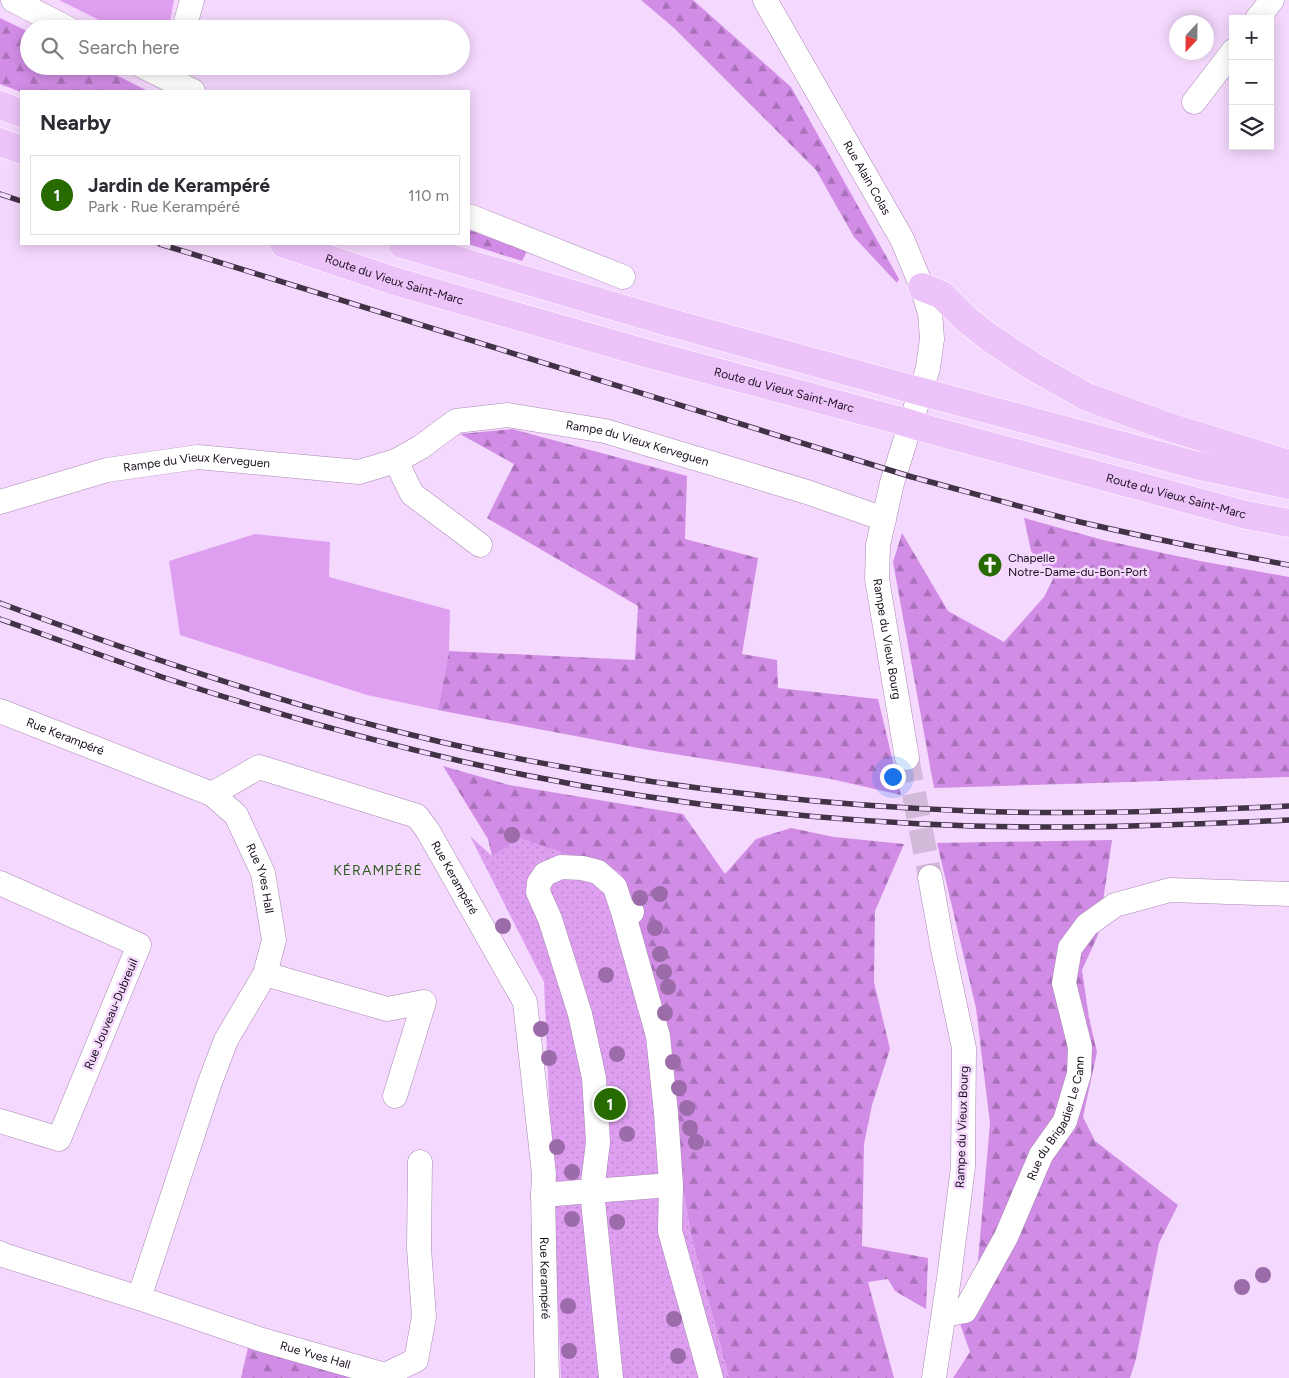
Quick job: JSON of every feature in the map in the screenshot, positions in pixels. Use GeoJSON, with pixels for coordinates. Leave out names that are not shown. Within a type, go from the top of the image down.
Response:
{"type":"FeatureCollection","features":[{"type":"Feature","properties":{"kind":"highway"},"geometry":{"type":"LineString","coordinates":[[0,105],[20,113]]}},
{"type":"Feature","properties":{"kind":"highway"},"geometry":{"type":"LineString","coordinates":[[0,142],[20,150]]}},
{"type":"Feature","properties":{"kind":"highway","name":"Route du Vieux Saint-Marc"},"geometry":{"type":"LineString","coordinates":[[287,245],[394,281],[645,353],[1246,515],[1289,523]]}},
{"type":"Feature","properties":{"kind":"highway"},"geometry":{"type":"LineString","coordinates":[[405,245],[661,320],[910,389],[1195,465],[1289,485]]}},
{"type":"Feature","properties":{"kind":"highway"},"geometry":{"type":"LineString","coordinates":[[922,286],[942,295],[967,320],[990,338],[1032,366],[1087,397],[1169,427],[1289,464]]}},
{"type":"Feature","properties":{"kind":"street"},"geometry":{"type":"LineString","coordinates":[[13,0],[52,20]]}},
{"type":"Feature","properties":{"kind":"street"},"geometry":{"type":"LineString","coordinates":[[186,20],[192,0]]}},
{"type":"Feature","properties":{"kind":"street","name":"Rue Alain Colas"},"geometry":{"type":"LineString","coordinates":[[765,0],[902,239],[922,286],[930,312],[932,339],[928,368]]}},
{"type":"Feature","properties":{"kind":"street"},"geometry":{"type":"LineString","coordinates":[[1260,15],[1272,0]]}},
{"type":"Feature","properties":{"kind":"street"},"geometry":{"type":"LineString","coordinates":[[1194,102],[1229,56]]}},
{"type":"Feature","properties":{"kind":"street"},"geometry":{"type":"LineString","coordinates":[[166,75],[191,90]]}},
{"type":"Feature","properties":{"kind":"street"},"geometry":{"type":"LineString","coordinates":[[470,216],[623,277]]}},
{"type":"Feature","properties":{"kind":"street","name":"Rampe du Vieux Bourg"},"geometry":{"type":"LineString","coordinates":[[907,758],[877,579],[878,545],[892,483],[928,368]]}},
{"type":"Feature","properties":{"kind":"street","name":"Rampe du Vieux Kerveguen"},"geometry":{"type":"LineString","coordinates":[[0,502],[107,470],[198,457],[359,472],[396,461],[421,447],[456,421],[508,415],[605,431],[807,492],[884,519]]}},
{"type":"Feature","properties":{"kind":"street"},"geometry":{"type":"LineString","coordinates":[[396,461],[412,494],[480,545]]}},
{"type":"Feature","properties":{"kind":"street","name":"Rue Kerampéré"},"geometry":{"type":"LineString","coordinates":[[0,710],[212,794],[259,767],[417,816],[428,831],[525,1002],[544,1174],[547,1378]]}},
{"type":"Feature","properties":{"kind":"street","name":"Rue Yves Hall"},"geometry":{"type":"LineString","coordinates":[[139,1298],[210,1082],[226,1040],[265,974],[274,940],[263,873],[236,815],[212,794]]}},
{"type":"Feature","properties":{"kind":"street"},"geometry":{"type":"LineString","coordinates":[[611,1378],[592,1191],[598,1142],[594,1078],[580,1014],[550,919],[538,892],[539,883],[545,874],[561,866],[598,872],[615,887],[628,913],[658,1036],[671,1186],[670,1231],[711,1378]]}},
{"type":"Feature","properties":{"kind":"street","name":"Rampe du Vieux Bourg"},"geometry":{"type":"LineString","coordinates":[[930,877],[964,1048],[963,1167],[934,1378]]}},
{"type":"Feature","properties":{"kind":"street","name":"Rue Jouveau-Dubreuil"},"geometry":{"type":"LineString","coordinates":[[0,883],[139,945],[59,1139],[0,1121]]}},
{"type":"Feature","properties":{"kind":"street","name":"Rue du Brigadier Le Cann"},"geometry":{"type":"LineString","coordinates":[[944,1315],[965,1311],[1006,1237],[1041,1155],[1065,1121],[1079,1074],[1080,1046],[1064,983],[1070,948],[1087,925],[1115,905],[1170,890],[1289,894]]}},
{"type":"Feature","properties":{"kind":"street"},"geometry":{"type":"LineString","coordinates":[[265,974],[387,1009],[424,1002],[395,1096]]}},
{"type":"Feature","properties":{"kind":"street","name":"Rue Yves Hall"},"geometry":{"type":"LineString","coordinates":[[0,1253],[3,1256],[139,1298],[259,1339],[385,1375],[416,1360],[424,1317],[419,1248],[420,1162]]}},
{"type":"Feature","properties":{"kind":"street"},"geometry":{"type":"LineString","coordinates":[[543,1195],[671,1186]]}},
{"type":"Feature","properties":{"kind":"shaded area"},"geometry":{"type":"Polygon","coordinates":[[[59,0],[174,0],[170,20],[99,20],[59,0]]]}},
{"type":"Feature","properties":{"kind":"shaded area"},"geometry":{"type":"Polygon","coordinates":[[[255,534],[330,542],[329,577],[450,610],[449,651],[438,710],[367,695],[180,635],[169,561],[255,534]]]}},
{"type":"Feature","properties":{"kind":"shaded area"},"geometry":{"type":"Polygon","coordinates":[[[470,836],[492,856],[520,838],[621,872],[636,927],[691,1235],[729,1378],[561,1378],[544,982],[470,836]]]}},
{"type":"Feature","properties":{"kind":"green space"},"geometry":{"type":"Polygon","coordinates":[[[641,0],[693,0],[791,87],[899,279],[897,283],[854,237],[816,170],[674,28],[641,0]]]}},
{"type":"Feature","properties":{"kind":"green space"},"geometry":{"type":"Polygon","coordinates":[[[0,18],[20,28],[20,75],[116,75],[146,90],[20,90],[20,92],[0,84],[0,18]]]}},
{"type":"Feature","properties":{"kind":"green space"},"geometry":{"type":"Polygon","coordinates":[[[470,230],[527,251],[522,261],[470,245],[470,230]]]}},
{"type":"Feature","properties":{"kind":"green space"},"geometry":{"type":"Polygon","coordinates":[[[512,429],[687,476],[685,539],[758,558],[742,654],[777,660],[778,688],[878,699],[901,795],[831,779],[649,750],[438,710],[449,651],[635,660],[638,606],[487,518],[514,464],[460,434],[512,429]]]}},
{"type":"Feature","properties":{"kind":"green space"},"geometry":{"type":"Polygon","coordinates":[[[1024,518],[1103,540],[1200,561],[1289,577],[1289,777],[934,788],[893,562],[902,533],[948,611],[1004,642],[1044,597],[1053,579],[1031,551],[1024,518]]]}},
{"type":"Feature","properties":{"kind":"green space"},"geometry":{"type":"Polygon","coordinates":[[[443,766],[509,785],[683,814],[725,874],[756,839],[791,828],[834,837],[904,844],[875,911],[874,982],[890,1049],[872,1105],[864,1144],[862,1246],[928,1258],[926,1309],[895,1291],[888,1279],[868,1282],[894,1378],[729,1378],[691,1235],[677,1156],[492,856],[488,839],[443,766]]]}},
{"type":"Feature","properties":{"kind":"green space"},"geometry":{"type":"Polygon","coordinates":[[[1112,840],[1098,935],[1082,970],[1089,1018],[1097,1052],[1083,1117],[1095,1141],[1178,1205],[1159,1243],[1136,1359],[1130,1378],[953,1378],[970,1352],[957,1315],[978,1261],[990,1123],[976,1008],[937,843],[1112,840]]]}},
{"type":"Feature","properties":{"kind":"green space"},"geometry":{"type":"Polygon","coordinates":[[[249,1343],[357,1378],[241,1378],[249,1343]]]}},
{"type":"Feature","properties":{"kind":"tunnel"},"geometry":{"type":"LineString","coordinates":[[907,758],[930,877]]}},
{"type":"Feature","properties":{"kind":"railway"},"geometry":{"type":"LineString","coordinates":[[0,194],[20,201]]}},
{"type":"Feature","properties":{"kind":"railway"},"geometry":{"type":"LineString","coordinates":[[163,245],[912,477],[1080,522],[1184,545],[1289,565]]}},
{"type":"Feature","properties":{"kind":"railway"},"geometry":{"type":"LineString","coordinates":[[0,603],[109,643],[219,680],[329,713],[441,742],[572,769],[638,780],[771,797],[905,808],[972,811],[1130,812],[1289,806]]}},
{"type":"Feature","properties":{"kind":"railway"},"geometry":{"type":"LineString","coordinates":[[0,619],[162,677],[342,731],[433,755],[580,786],[636,795],[803,816],[916,824],[1051,827],[1289,820]]}},
{"type":"Feature","properties":{"kind":"place","name":"Chapelle Notre-Dame-du-Bon-Port"},"geometry":{"type":"Point","coordinates":[990,565]}},
{"type":"Feature","properties":{"kind":"place","name":"Jardin de Kerampéré"},"geometry":{"type":"Point","coordinates":[610,1104]}},
{"type":"Feature","properties":{"kind":"district","name":"KÉRAMPÉRÉ"},"geometry":{"type":"Point","coordinates":[378,870]}}]}
